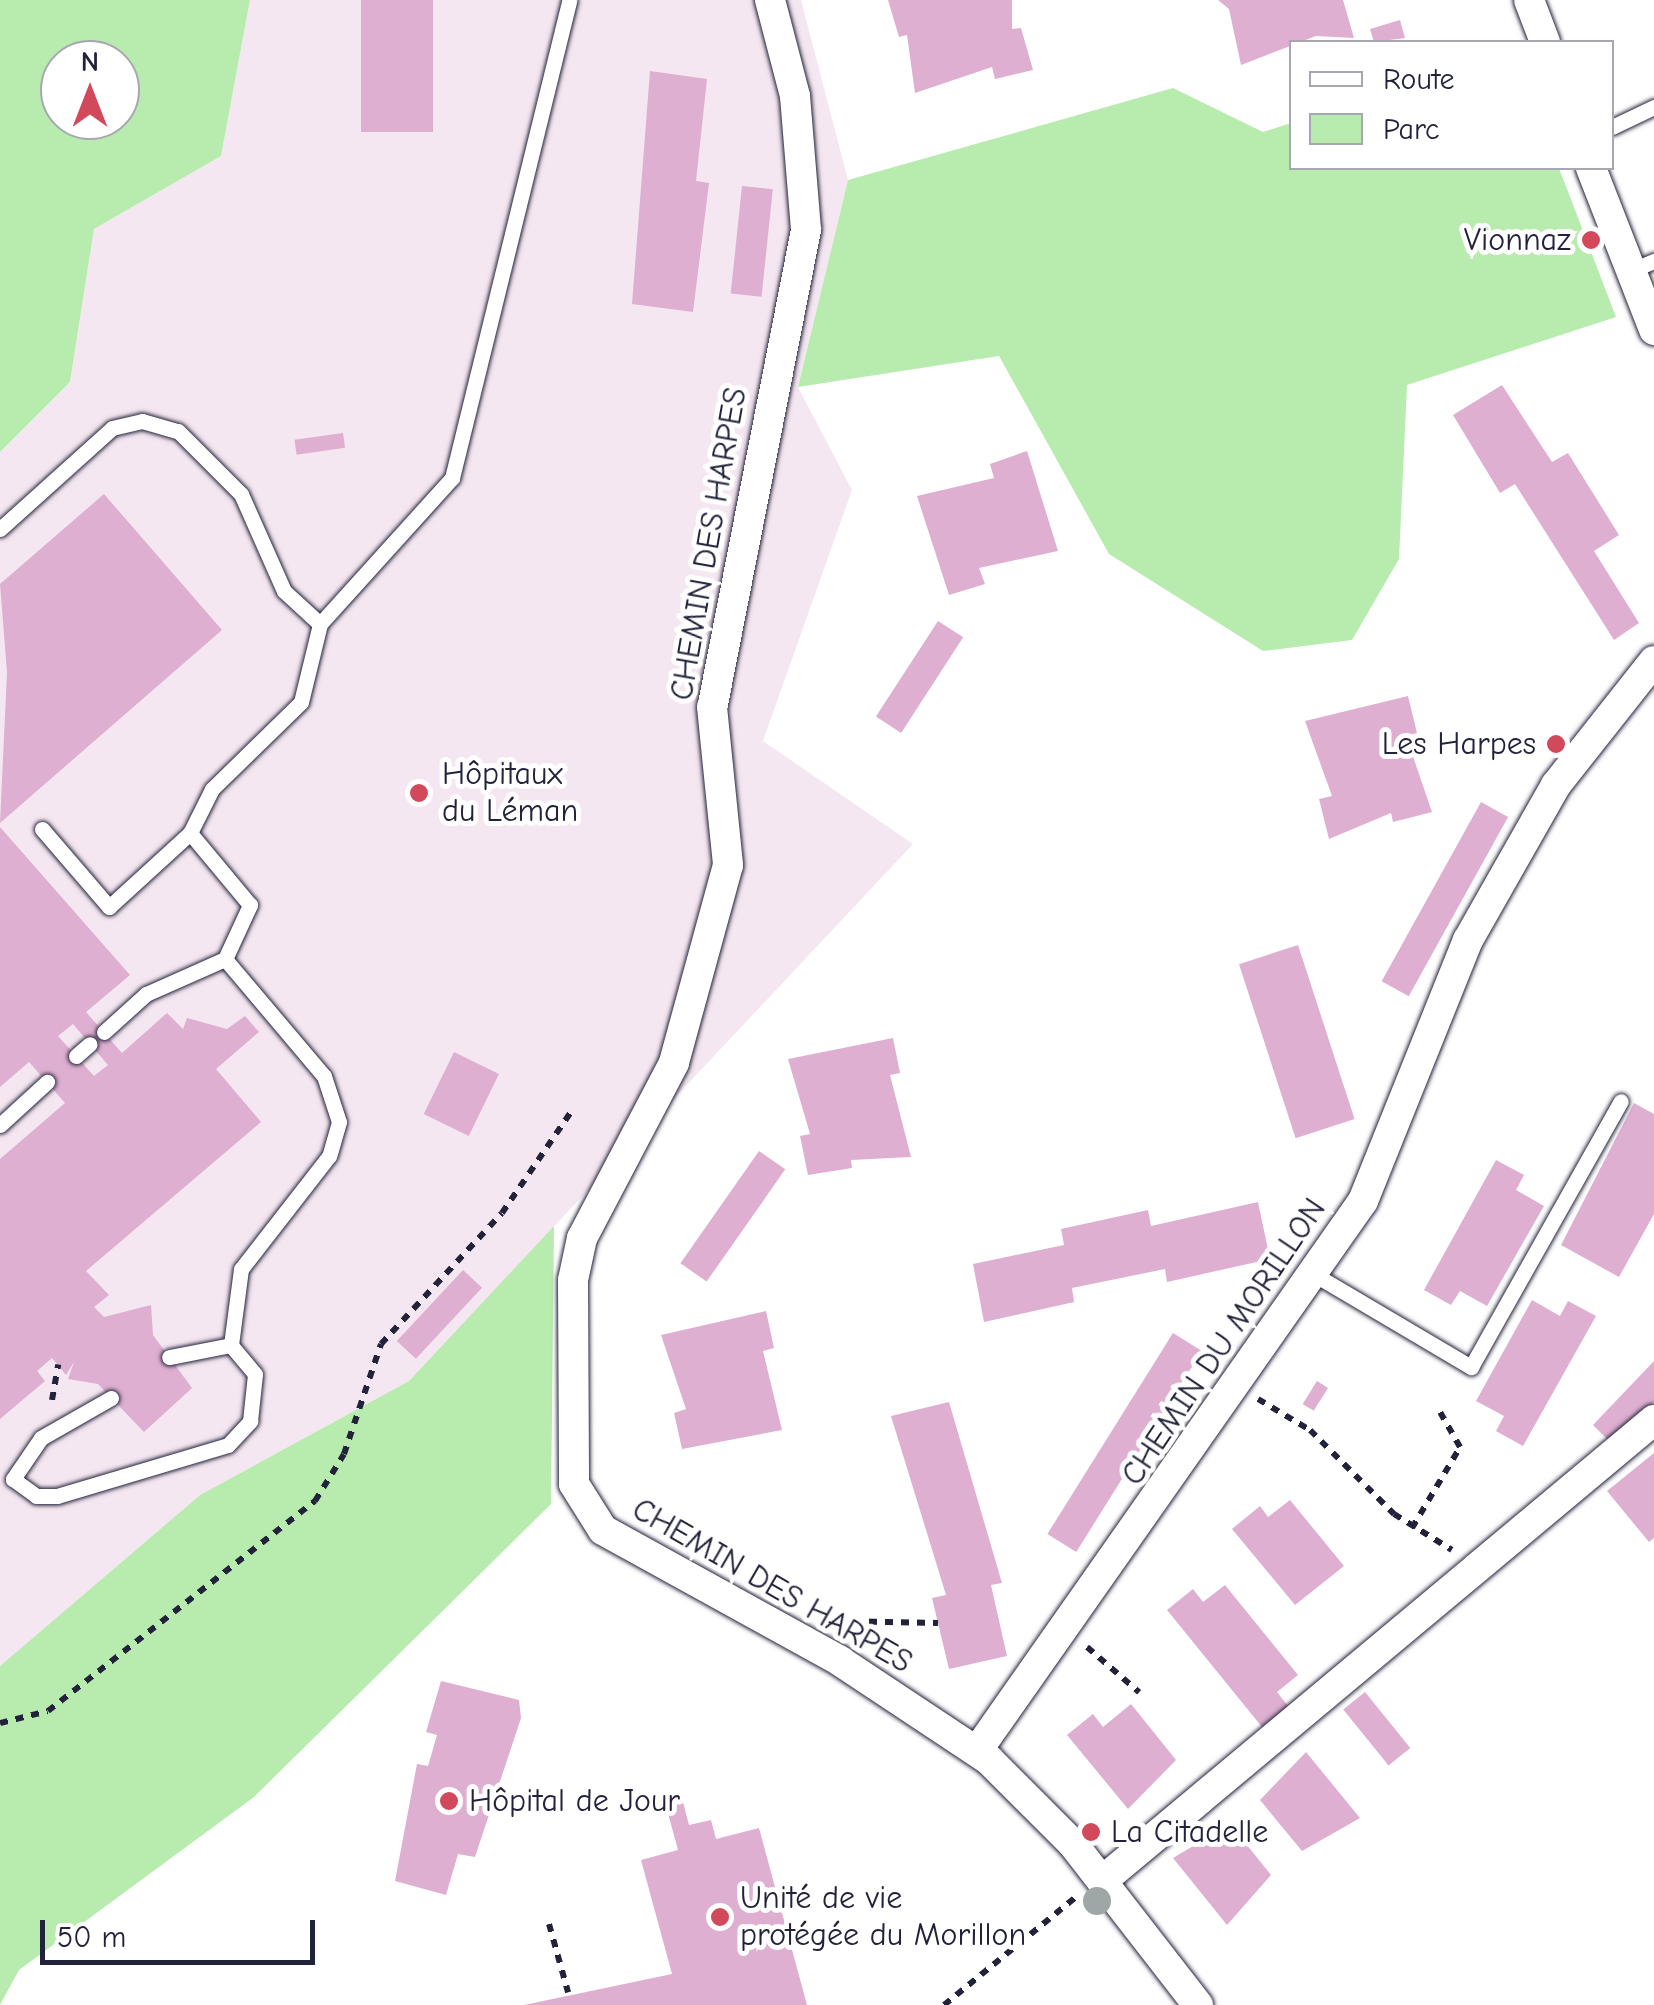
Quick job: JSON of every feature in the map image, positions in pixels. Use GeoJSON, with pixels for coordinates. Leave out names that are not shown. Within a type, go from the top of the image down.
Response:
{"type":"FeatureCollection","features":[{"type":"Feature","properties":{"kind":"street","name":"CHEMIN DES HARPES"},"geometry":{"type":"LineString","coordinates":[[770,0],[796,96],[806,230],[712,707],[728,865],[674,1063],[582,1238],[572,1433],[574,1484],[603,1530],[821,1650],[977,1751]]}},
{"type":"Feature","properties":{"kind":"street"},"geometry":{"type":"LineString","coordinates":[[1529,0],[1544,40]]}},
{"type":"Feature","properties":{"kind":"street"},"geometry":{"type":"LineString","coordinates":[[1592,170],[1642,266],[1654,330]]}},
{"type":"Feature","properties":{"kind":"street","name":"CHEMIN DU MORILLON"},"geometry":{"type":"LineString","coordinates":[[977,1751],[1066,1630],[1384,1163],[1447,982],[1527,832],[1594,729],[1654,661]]}},
{"type":"Feature","properties":{"kind":"street"},"geometry":{"type":"LineString","coordinates":[[1093,1885],[1491,1562],[1654,1420]]}},
{"type":"Feature","properties":{"kind":"street"},"geometry":{"type":"LineString","coordinates":[[977,1751],[1198,2005]]}},
{"type":"Feature","properties":{"kind":"lane"},"geometry":{"type":"LineString","coordinates":[[42,830],[109,906],[190,833],[212,789],[301,702],[320,624],[452,478],[569,0]]}},
{"type":"Feature","properties":{"kind":"lane"},"geometry":{"type":"LineString","coordinates":[[1614,125],[1654,106]]}},
{"type":"Feature","properties":{"kind":"lane"},"geometry":{"type":"LineString","coordinates":[[0,529],[112,428],[142,422],[178,431],[241,494],[284,591],[320,624]]}},
{"type":"Feature","properties":{"kind":"lane"},"geometry":{"type":"LineString","coordinates":[[104,1032],[146,994],[224,959],[250,905],[190,833]]}},
{"type":"Feature","properties":{"kind":"lane"},"geometry":{"type":"LineString","coordinates":[[12,1479],[36,1496],[57,1496],[228,1445],[256,1397],[255,1374],[232,1345],[241,1269],[329,1156],[339,1122],[324,1076],[224,959]]}},
{"type":"Feature","properties":{"kind":"lane"},"geometry":{"type":"LineString","coordinates":[[76,1056],[90,1044]]}},
{"type":"Feature","properties":{"kind":"lane"},"geometry":{"type":"LineString","coordinates":[[0,1125],[47,1082]]}},
{"type":"Feature","properties":{"kind":"lane"},"geometry":{"type":"LineString","coordinates":[[1312,1274],[1471,1366],[1621,1101]]}},
{"type":"Feature","properties":{"kind":"lane"},"geometry":{"type":"LineString","coordinates":[[168,1357],[232,1345]]}},
{"type":"Feature","properties":{"kind":"lane"},"geometry":{"type":"LineString","coordinates":[[0,1493],[42,1438],[111,1398]]}},
{"type":"Feature","properties":{"kind":"path"},"geometry":{"type":"LineString","coordinates":[[0,1723],[48,1712],[314,1501],[344,1454],[381,1344],[502,1214],[571,1112]]}},
{"type":"Feature","properties":{"kind":"path"},"geometry":{"type":"LineString","coordinates":[[1234,1386],[1330,1445],[1412,1528],[1491,1562]]}},
{"type":"Feature","properties":{"kind":"path"},"geometry":{"type":"LineString","coordinates":[[1412,1528],[1460,1447],[1440,1412]]}},
{"type":"Feature","properties":{"kind":"path"},"geometry":{"type":"LineString","coordinates":[[835,1622],[938,1623]]}},
{"type":"Feature","properties":{"kind":"path"},"geometry":{"type":"LineString","coordinates":[[1066,1630],[1139,1692]]}},
{"type":"Feature","properties":{"kind":"path"},"geometry":{"type":"LineString","coordinates":[[944,2005],[1093,1885]]}},
{"type":"Feature","properties":{"kind":"path"},"geometry":{"type":"LineString","coordinates":[[549,1924],[568,1992]]}},
{"type":"Feature","properties":{"kind":"shaded area","name":"Hôpitaux du Léman"},"geometry":{"type":"Polygon","coordinates":[[[250,0],[801,0],[848,180],[798,387],[852,490],[763,741],[913,844],[409,1381],[200,1495],[0,1666],[0,452],[70,382],[94,229],[221,156],[250,0]]]}},
{"type":"Feature","properties":{"kind":"green space"},"geometry":{"type":"Polygon","coordinates":[[[0,0],[250,0],[221,156],[94,229],[70,382],[0,452],[0,0]]]}},
{"type":"Feature","properties":{"kind":"green space"},"geometry":{"type":"Polygon","coordinates":[[[1173,88],[1263,132],[1289,124],[1289,170],[1560,170],[1616,317],[1407,385],[1399,559],[1352,640],[1263,651],[1109,554],[999,356],[798,387],[848,180],[1173,88]]]}},
{"type":"Feature","properties":{"kind":"green space"},"geometry":{"type":"Polygon","coordinates":[[[554,1226],[551,1504],[254,1797],[19,1970],[0,2005],[0,1666],[200,1495],[409,1381],[554,1226]]]}},
{"type":"Feature","properties":{"kind":"building"},"geometry":{"type":"Polygon","coordinates":[[[361,0],[433,0],[433,132],[361,132],[361,0]]]}},
{"type":"Feature","properties":{"kind":"building"},"geometry":{"type":"Polygon","coordinates":[[[888,0],[1012,0],[1012,29],[1021,28],[1033,70],[995,79],[992,67],[915,93],[907,35],[899,37],[888,0]]]}},
{"type":"Feature","properties":{"kind":"building"},"geometry":{"type":"Polygon","coordinates":[[[1218,0],[1343,0],[1354,38],[1316,36],[1289,40],[1289,46],[1241,65],[1229,9],[1218,0]]]}},
{"type":"Feature","properties":{"kind":"building"},"geometry":{"type":"Polygon","coordinates":[[[1400,20],[1405,38],[1373,40],[1370,29],[1400,20]]]}},
{"type":"Feature","properties":{"kind":"building"},"geometry":{"type":"Polygon","coordinates":[[[650,71],[707,79],[696,181],[709,183],[693,312],[632,304],[650,71]]]}},
{"type":"Feature","properties":{"kind":"building"},"geometry":{"type":"Polygon","coordinates":[[[742,186],[773,189],[762,297],[731,293],[742,186]]]}},
{"type":"Feature","properties":{"kind":"building"},"geometry":{"type":"Polygon","coordinates":[[[1502,385],[1552,462],[1568,453],[1619,535],[1594,551],[1639,623],[1614,640],[1515,484],[1500,493],[1453,415],[1502,385]]]}},
{"type":"Feature","properties":{"kind":"building"},"geometry":{"type":"Polygon","coordinates":[[[343,433],[345,448],[297,455],[294,440],[343,433]]]}},
{"type":"Feature","properties":{"kind":"building"},"geometry":{"type":"Polygon","coordinates":[[[1027,451],[1058,551],[979,568],[985,584],[949,595],[917,496],[994,478],[990,464],[1027,451]]]}},
{"type":"Feature","properties":{"kind":"building"},"geometry":{"type":"Polygon","coordinates":[[[104,494],[222,630],[0,823],[7,672],[0,584],[104,494]]]}},
{"type":"Feature","properties":{"kind":"building"},"geometry":{"type":"Polygon","coordinates":[[[938,621],[963,637],[901,733],[876,717],[938,621]]]}},
{"type":"Feature","properties":{"kind":"building"},"geometry":{"type":"Polygon","coordinates":[[[1408,696],[1417,733],[1406,736],[1432,812],[1393,822],[1391,813],[1329,839],[1319,799],[1332,796],[1305,721],[1408,696]]]}},
{"type":"Feature","properties":{"kind":"building"},"geometry":{"type":"Polygon","coordinates":[[[1481,802],[1508,817],[1409,996],[1382,981],[1481,802]]]}},
{"type":"Feature","properties":{"kind":"building"},"geometry":{"type":"Polygon","coordinates":[[[0,827],[130,975],[86,1012],[122,1053],[167,1013],[183,1029],[187,1018],[227,1029],[245,1016],[259,1032],[216,1069],[261,1122],[86,1271],[109,1295],[94,1307],[104,1317],[151,1305],[153,1335],[192,1388],[144,1432],[98,1384],[68,1379],[74,1362],[66,1375],[52,1358],[37,1371],[45,1381],[0,1419],[0,1159],[65,1103],[29,1062],[0,1087],[0,827]],[[73,1024],[58,1036],[94,1076],[108,1065],[73,1024]]]}},
{"type":"Feature","properties":{"kind":"building"},"geometry":{"type":"Polygon","coordinates":[[[1298,945],[1355,1119],[1296,1138],[1239,964],[1298,945]]]}},
{"type":"Feature","properties":{"kind":"building"},"geometry":{"type":"Polygon","coordinates":[[[893,1038],[900,1073],[890,1075],[911,1157],[851,1160],[852,1168],[808,1175],[800,1136],[810,1134],[788,1059],[893,1038]]]}},
{"type":"Feature","properties":{"kind":"building"},"geometry":{"type":"Polygon","coordinates":[[[454,1052],[499,1074],[469,1136],[424,1114],[454,1052]]]}},
{"type":"Feature","properties":{"kind":"building"},"geometry":{"type":"Polygon","coordinates":[[[1634,1103],[1654,1114],[1654,1214],[1619,1277],[1561,1245],[1634,1103]]]}},
{"type":"Feature","properties":{"kind":"building"},"geometry":{"type":"Polygon","coordinates":[[[759,1151],[785,1169],[707,1282],[680,1263],[759,1151]]]}},
{"type":"Feature","properties":{"kind":"building"},"geometry":{"type":"Polygon","coordinates":[[[1496,1160],[1524,1175],[1516,1190],[1544,1206],[1487,1306],[1460,1291],[1451,1305],[1424,1290],[1496,1160]]]}},
{"type":"Feature","properties":{"kind":"building"},"geometry":{"type":"Polygon","coordinates":[[[1258,1202],[1270,1259],[1167,1282],[1165,1269],[1072,1288],[1074,1302],[984,1322],[973,1264],[1064,1245],[1061,1229],[1148,1210],[1151,1226],[1258,1202]]]}},
{"type":"Feature","properties":{"kind":"building"},"geometry":{"type":"Polygon","coordinates":[[[463,1270],[482,1288],[416,1359],[397,1341],[463,1270]]]}},
{"type":"Feature","properties":{"kind":"building"},"geometry":{"type":"Polygon","coordinates":[[[1532,1300],[1560,1316],[1568,1301],[1596,1316],[1523,1446],[1496,1431],[1504,1416],[1476,1401],[1532,1300]]]}},
{"type":"Feature","properties":{"kind":"building"},"geometry":{"type":"Polygon","coordinates":[[[766,1311],[774,1348],[763,1351],[782,1430],[682,1449],[674,1413],[686,1409],[661,1335],[766,1311]]]}},
{"type":"Feature","properties":{"kind":"building"},"geometry":{"type":"Polygon","coordinates":[[[1173,1333],[1202,1351],[1076,1552],[1047,1534],[1173,1333]]]}},
{"type":"Feature","properties":{"kind":"building"},"geometry":{"type":"Polygon","coordinates":[[[1654,1361],[1654,1402],[1613,1445],[1593,1425],[1654,1361]]]}},
{"type":"Feature","properties":{"kind":"building"},"geometry":{"type":"Polygon","coordinates":[[[1317,1381],[1328,1388],[1314,1411],[1303,1404],[1317,1381]]]}},
{"type":"Feature","properties":{"kind":"building"},"geometry":{"type":"Polygon","coordinates":[[[949,1402],[1002,1583],[991,1585],[1007,1656],[949,1669],[932,1598],[946,1595],[891,1416],[949,1402]]]}},
{"type":"Feature","properties":{"kind":"building"},"geometry":{"type":"Polygon","coordinates":[[[1654,1453],[1654,1538],[1649,1542],[1607,1491],[1654,1453]]]}},
{"type":"Feature","properties":{"kind":"building"},"geometry":{"type":"Polygon","coordinates":[[[1290,1500],[1344,1566],[1295,1605],[1232,1529],[1260,1506],[1268,1517],[1290,1500]]]}},
{"type":"Feature","properties":{"kind":"building"},"geometry":{"type":"Polygon","coordinates":[[[1225,1585],[1298,1675],[1277,1692],[1288,1706],[1262,1727],[1167,1610],[1193,1589],[1203,1602],[1225,1585]]]}},
{"type":"Feature","properties":{"kind":"building","name":"Hôpital de Jour"},"geometry":{"type":"Polygon","coordinates":[[[441,1681],[519,1700],[521,1718],[475,1857],[458,1854],[446,1895],[395,1881],[417,1764],[428,1766],[437,1735],[426,1732],[441,1681]]]}},
{"type":"Feature","properties":{"kind":"building"},"geometry":{"type":"Polygon","coordinates":[[[1365,1692],[1410,1748],[1389,1766],[1343,1710],[1365,1692]]]}},
{"type":"Feature","properties":{"kind":"building"},"geometry":{"type":"Polygon","coordinates":[[[1131,1704],[1176,1760],[1128,1809],[1067,1735],[1093,1714],[1103,1727],[1131,1704]]]}},
{"type":"Feature","properties":{"kind":"building"},"geometry":{"type":"Polygon","coordinates":[[[1306,1752],[1360,1818],[1302,1851],[1260,1800],[1306,1752]]]}},
{"type":"Feature","properties":{"kind":"building","name":"Unité de vie protégée du Morillon"},"geometry":{"type":"Polygon","coordinates":[[[683,1802],[689,1825],[711,1820],[716,1839],[759,1828],[807,2005],[524,2005],[672,1974],[641,1860],[678,1850],[666,1806],[683,1802]]]}},
{"type":"Feature","properties":{"kind":"building"},"geometry":{"type":"Polygon","coordinates":[[[1230,1824],[1271,1875],[1227,1925],[1173,1858],[1230,1824]]]}},
{"type":"Feature","properties":{"kind":"place","name":"Vionnaz"},"geometry":{"type":"Point","coordinates":[1591,240]}},
{"type":"Feature","properties":{"kind":"place","name":"Les Harpes"},"geometry":{"type":"Point","coordinates":[1556,744]}},
{"type":"Feature","properties":{"kind":"place","name":"Hôpitaux du Léman"},"geometry":{"type":"Point","coordinates":[419,793]}},
{"type":"Feature","properties":{"kind":"place","name":"Hôpital de Jour"},"geometry":{"type":"Point","coordinates":[449,1801]}},
{"type":"Feature","properties":{"kind":"place","name":"La Citadelle"},"geometry":{"type":"Point","coordinates":[1091,1832]}},
{"type":"Feature","properties":{"kind":"place","name":"Unité de vie protégée du Morillon"},"geometry":{"type":"Point","coordinates":[720,1917]}}]}
